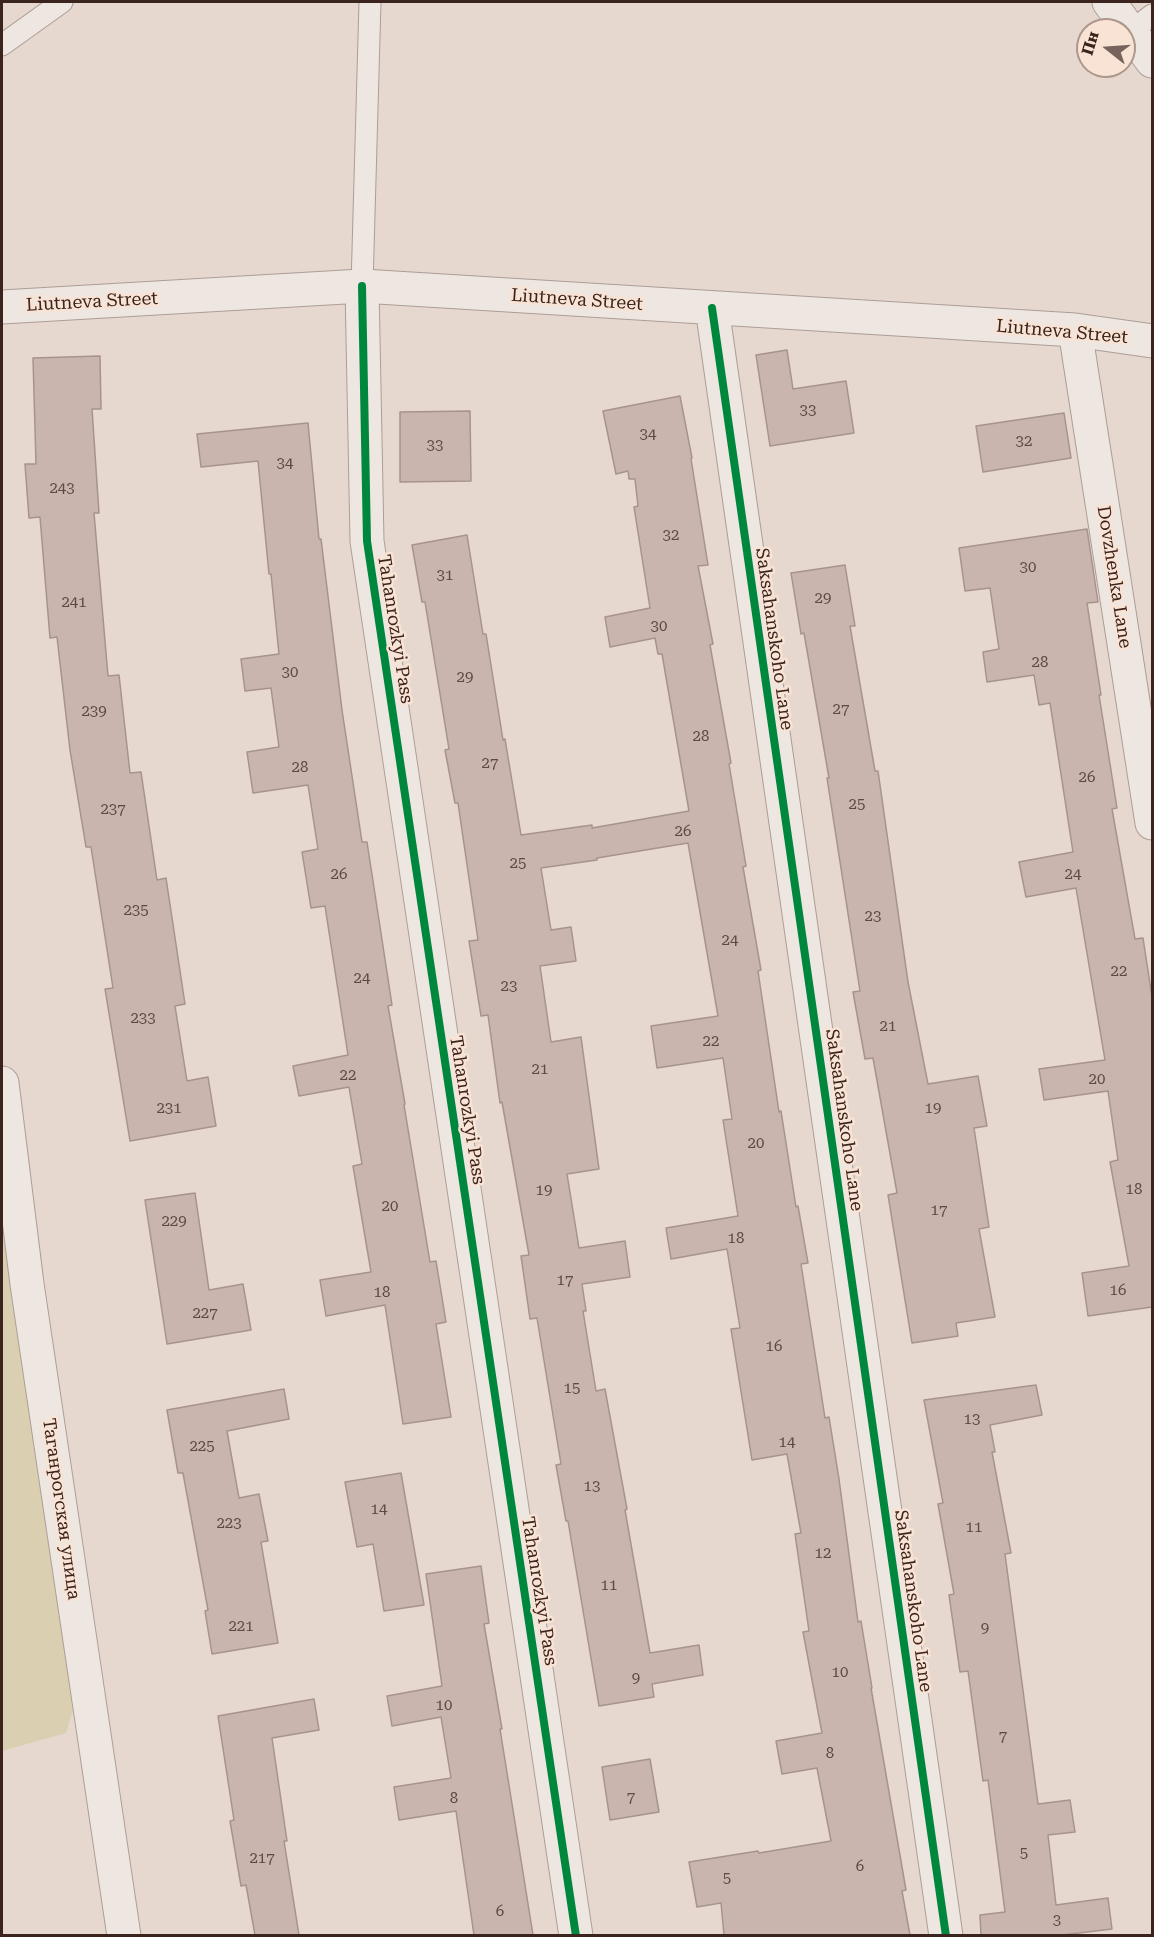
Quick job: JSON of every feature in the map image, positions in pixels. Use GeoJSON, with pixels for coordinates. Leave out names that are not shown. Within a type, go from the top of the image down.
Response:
{"type":"FeatureCollection","features":[{"type":"Feature","properties":{"kind":"street"},"geometry":{"type":"LineString","coordinates":[[1109,2],[1142,23],[1152,61]]}},
{"type":"Feature","properties":{"kind":"street","name":"Liutneva Street"},"geometry":{"type":"LineString","coordinates":[[2,307],[362,286],[1075,330],[1152,341]]}},
{"type":"Feature","properties":{"kind":"street","name":"Tahanrozkyi Pass"},"geometry":{"type":"LineString","coordinates":[[362,286],[367,541],[576,1935]]}},
{"type":"Feature","properties":{"kind":"street","name":"Saksahanskoho Lane"},"geometry":{"type":"LineString","coordinates":[[712,309],[946,1935]]}},
{"type":"Feature","properties":{"kind":"street","name":"Dovzhenka Lane"},"geometry":{"type":"LineString","coordinates":[[1075,330],[1152,823]]}},
{"type":"Feature","properties":{"kind":"street","name":"Таганрогская улица"},"geometry":{"type":"LineString","coordinates":[[2,1083],[27,1284],[124,1935]]}},
{"type":"Feature","properties":{"kind":"lane"},"geometry":{"type":"LineString","coordinates":[[2,45],[62,2]]}},
{"type":"Feature","properties":{"kind":"lane"},"geometry":{"type":"LineString","coordinates":[[362,286],[370,2]]}},
{"type":"Feature","properties":{"kind":"shaded area"},"geometry":{"type":"Polygon","coordinates":[[[2,1137],[81,1684],[66,1733],[2,1751],[2,1137]]]}},
{"type":"Feature","properties":{"kind":"building"},"geometry":{"type":"Polygon","coordinates":[[[787,350],[793,389],[846,381],[854,433],[770,446],[756,355],[787,350]]]}},
{"type":"Feature","properties":{"kind":"building"},"geometry":{"type":"Polygon","coordinates":[[[100,356],[101,409],[92,409],[99,513],[94,513],[108,676],[119,675],[130,773],[141,772],[157,880],[166,878],[185,1004],[175,1006],[187,1081],[208,1077],[216,1126],[130,1141],[105,989],[113,988],[91,847],[86,847],[70,750],[57,637],[50,638],[40,517],[29,518],[25,464],[36,464],[33,358],[100,356]]]}},
{"type":"Feature","properties":{"kind":"building"},"geometry":{"type":"Polygon","coordinates":[[[680,396],[708,565],[698,566],[713,644],[710,645],[731,763],[729,764],[746,866],[743,867],[761,970],[758,971],[779,1112],[781,1111],[796,1207],[798,1206],[808,1263],[801,1264],[825,1418],[829,1417],[839,1479],[858,1622],[861,1621],[906,1890],[902,1891],[910,1935],[724,1935],[721,1903],[697,1907],[689,1862],[831,1841],[817,1768],[782,1774],[776,1741],[822,1733],[803,1632],[809,1631],[795,1534],[801,1533],[787,1454],[752,1460],[731,1329],[740,1328],[727,1249],[671,1259],[666,1228],[738,1216],[723,1120],[732,1119],[723,1058],[657,1068],[651,1026],[718,1016],[688,843],[541,868],[551,930],[571,927],[576,961],[540,966],[551,1042],[581,1037],[599,1169],[567,1174],[579,1248],[625,1241],[630,1277],[582,1284],[586,1311],[583,1311],[596,1391],[605,1389],[650,1653],[699,1645],[703,1675],[652,1684],[654,1697],[599,1706],[568,1521],[566,1521],[556,1465],[561,1464],[537,1318],[530,1319],[521,1256],[529,1255],[502,1102],[500,1103],[488,1015],[481,1016],[469,941],[478,940],[458,803],[455,803],[445,750],[449,749],[425,602],[422,602],[412,545],[467,535],[521,835],[592,825],[592,828],[689,811],[662,654],[658,654],[655,638],[610,647],[605,617],[650,608],[634,507],[638,506],[635,479],[629,479],[628,471],[616,474],[603,411],[680,396]]]}},
{"type":"Feature","properties":{"kind":"building"},"geometry":{"type":"Polygon","coordinates":[[[470,411],[471,481],[400,482],[400,412],[470,411]]]}},
{"type":"Feature","properties":{"kind":"building"},"geometry":{"type":"Polygon","coordinates":[[[1064,413],[1071,458],[983,472],[976,426],[1064,413]]]}},
{"type":"Feature","properties":{"kind":"building"},"geometry":{"type":"Polygon","coordinates":[[[308,423],[319,539],[321,539],[342,710],[362,842],[367,842],[392,1005],[388,1006],[430,1262],[436,1261],[446,1322],[436,1324],[451,1417],[403,1424],[385,1305],[326,1316],[320,1280],[371,1272],[353,1166],[362,1164],[349,1087],[299,1096],[293,1066],[348,1055],[325,906],[311,908],[302,852],[318,849],[308,785],[253,793],[247,752],[279,747],[271,688],[245,691],[241,659],[279,654],[258,461],[201,467],[197,434],[308,423]]]}},
{"type":"Feature","properties":{"kind":"building"},"geometry":{"type":"Polygon","coordinates":[[[1087,529],[1098,602],[1087,603],[1117,808],[1112,809],[1135,939],[1143,938],[1152,997],[1152,1307],[1088,1316],[1082,1273],[1129,1266],[1110,1162],[1118,1160],[1108,1091],[1044,1100],[1039,1069],[1105,1060],[1076,888],[1026,897],[1019,862],[1073,852],[1050,703],[1039,705],[1034,675],[987,682],[983,652],[999,649],[990,588],[965,591],[959,548],[1087,529]]]}},
{"type":"Feature","properties":{"kind":"building"},"geometry":{"type":"Polygon","coordinates":[[[845,565],[855,626],[850,626],[875,771],[878,771],[908,982],[928,1084],[978,1076],[987,1126],[974,1128],[989,1227],[979,1229],[995,1317],[956,1323],[958,1336],[912,1343],[888,1195],[897,1193],[873,1058],[865,1059],[853,992],[860,991],[827,778],[829,778],[804,633],[801,634],[791,573],[845,565]]]}},
{"type":"Feature","properties":{"kind":"building"},"geometry":{"type":"Polygon","coordinates":[[[195,1193],[209,1290],[243,1284],[251,1330],[167,1344],[145,1200],[195,1193]]]}},
{"type":"Feature","properties":{"kind":"building"},"geometry":{"type":"Polygon","coordinates":[[[1036,1385],[1042,1415],[990,1425],[995,1452],[992,1452],[1011,1553],[1005,1554],[1038,1804],[1070,1800],[1075,1832],[1048,1835],[1056,1905],[1108,1898],[1112,1929],[1062,1935],[981,1935],[980,1915],[1005,1912],[988,1780],[983,1781],[968,1671],[960,1672],[949,1595],[954,1594],[938,1504],[943,1503],[924,1400],[1036,1385]]]}},
{"type":"Feature","properties":{"kind":"building"},"geometry":{"type":"Polygon","coordinates":[[[284,1389],[289,1419],[227,1431],[239,1498],[259,1494],[268,1541],[261,1542],[278,1643],[212,1654],[205,1611],[208,1610],[183,1473],[178,1473],[167,1410],[284,1389]]]}},
{"type":"Feature","properties":{"kind":"building"},"geometry":{"type":"Polygon","coordinates":[[[401,1473],[424,1605],[384,1611],[373,1544],[357,1547],[345,1482],[401,1473]]]}},
{"type":"Feature","properties":{"kind":"building"},"geometry":{"type":"Polygon","coordinates":[[[481,1566],[489,1623],[484,1624],[533,1935],[474,1935],[456,1811],[399,1820],[394,1787],[451,1778],[441,1717],[392,1726],[387,1696],[442,1686],[426,1574],[481,1566]]]}},
{"type":"Feature","properties":{"kind":"building"},"geometry":{"type":"Polygon","coordinates":[[[314,1699],[319,1730],[272,1738],[287,1841],[284,1841],[299,1935],[255,1935],[246,1885],[241,1886],[230,1821],[234,1820],[218,1716],[314,1699]]]}},
{"type":"Feature","properties":{"kind":"building"},"geometry":{"type":"Polygon","coordinates":[[[650,1759],[659,1812],[610,1820],[602,1767],[650,1759]]]}},
{"type":"Feature","properties":{"kind":"cycle path"},"geometry":{"type":"LineString","coordinates":[[362,286],[367,541],[576,1936]]}},
{"type":"Feature","properties":{"kind":"cycle path"},"geometry":{"type":"LineString","coordinates":[[712,308],[946,1936]]}}]}
